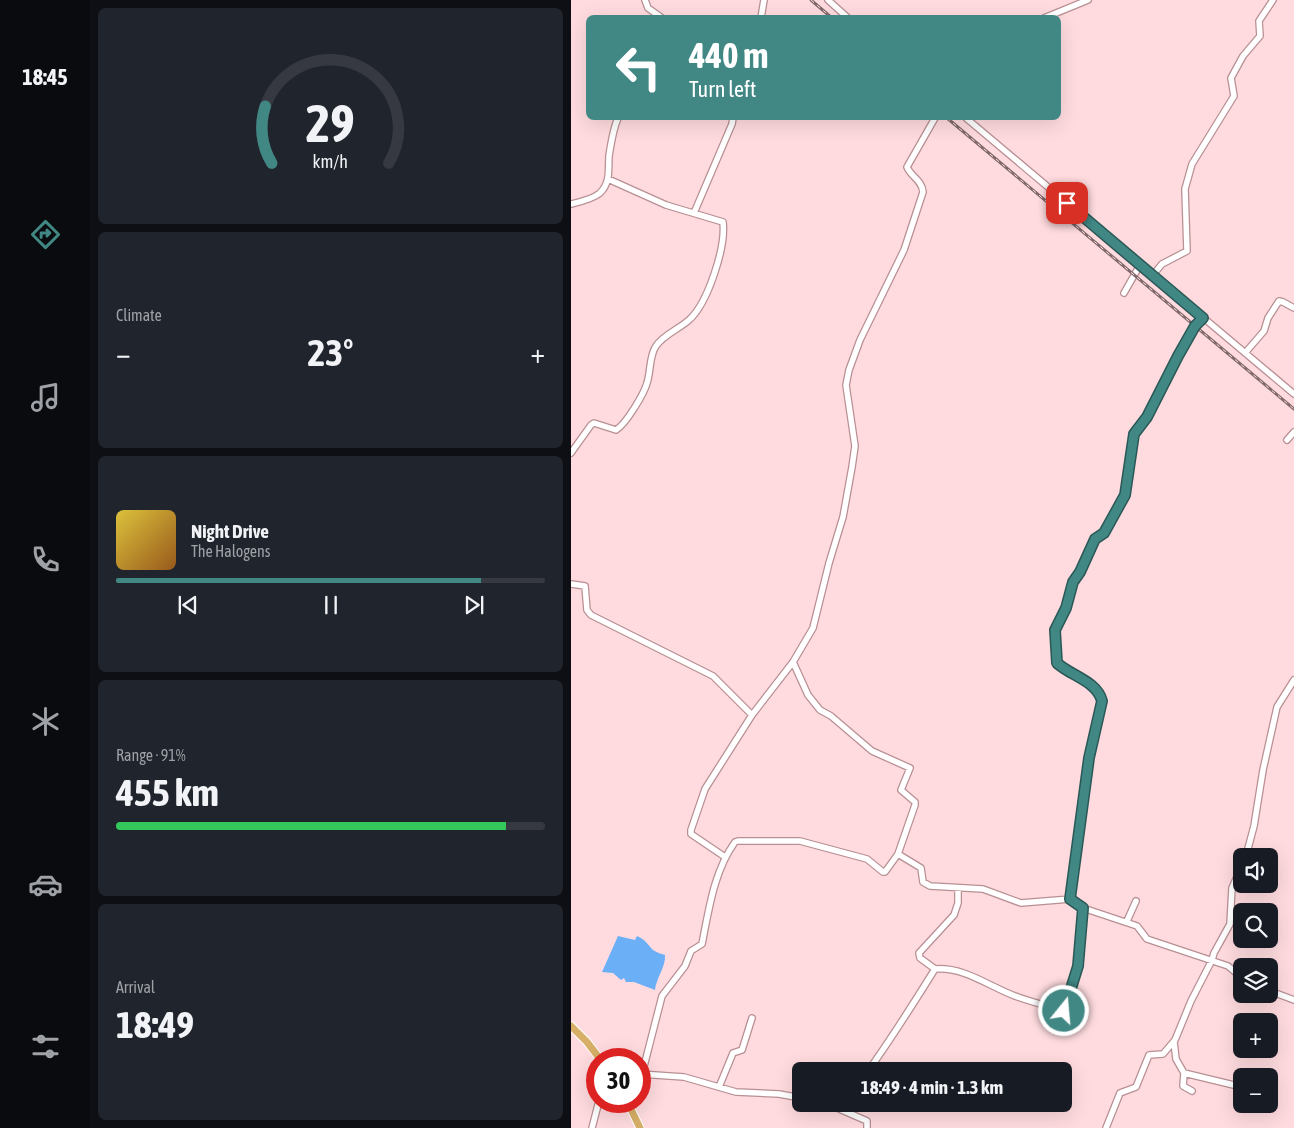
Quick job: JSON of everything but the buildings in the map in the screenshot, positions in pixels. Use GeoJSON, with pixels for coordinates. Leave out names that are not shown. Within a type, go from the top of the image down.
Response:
{"type":"FeatureCollection","features":[{"type":"Feature","properties":{"kind":"main road"},"geometry":{"type":"LineString","coordinates":[[571,1026],[592,1048]]}},
{"type":"Feature","properties":{"kind":"main road"},"geometry":{"type":"LineString","coordinates":[[633,1113],[640,1128]]}},
{"type":"Feature","properties":{"kind":"street"},"geometry":{"type":"LineString","coordinates":[[645,0],[646,6],[658,15]]}},
{"type":"Feature","properties":{"kind":"street"},"geometry":{"type":"LineString","coordinates":[[762,15],[764,0]]}},
{"type":"Feature","properties":{"kind":"street"},"geometry":{"type":"LineString","coordinates":[[828,0],[845,15]]}},
{"type":"Feature","properties":{"kind":"street"},"geometry":{"type":"LineString","coordinates":[[1051,15],[1088,0]]}},
{"type":"Feature","properties":{"kind":"street"},"geometry":{"type":"LineString","coordinates":[[1153,275],[1162,264],[1187,251],[1185,189],[1192,164],[1234,96],[1231,78],[1243,56],[1260,36],[1259,21],[1273,0]]}},
{"type":"Feature","properties":{"kind":"street"},"geometry":{"type":"LineString","coordinates":[[571,204],[599,194],[608,179],[609,157],[618,120]]}},
{"type":"Feature","properties":{"kind":"street"},"geometry":{"type":"LineString","coordinates":[[694,213],[733,120]]}},
{"type":"Feature","properties":{"kind":"street"},"geometry":{"type":"LineString","coordinates":[[725,856],[691,834],[691,830],[705,789],[752,715],[793,662],[813,628],[829,563],[843,517],[855,446],[846,385],[849,370],[860,340],[904,250],[923,192],[921,183],[907,167],[934,120]]}},
{"type":"Feature","properties":{"kind":"street"},"geometry":{"type":"LineString","coordinates":[[968,120],[1294,394]]}},
{"type":"Feature","properties":{"kind":"street"},"geometry":{"type":"LineString","coordinates":[[571,452],[594,423],[614,430],[619,429],[629,416],[647,384],[655,346],[660,340],[689,320],[706,296],[715,274],[724,230],[723,222],[666,205],[608,179]]}},
{"type":"Feature","properties":{"kind":"street"},"geometry":{"type":"LineString","coordinates":[[1123,293],[1140,265]]}},
{"type":"Feature","properties":{"kind":"street"},"geometry":{"type":"LineString","coordinates":[[1245,353],[1265,331],[1268,318],[1279,301],[1294,308]]}},
{"type":"Feature","properties":{"kind":"street"},"geometry":{"type":"LineString","coordinates":[[1070,899],[1089,758],[1102,701],[1101,695],[1093,686],[1057,663],[1055,630],[1066,608],[1073,582],[1080,572],[1095,539],[1104,533],[1125,495],[1135,431],[1147,417],[1178,356],[1195,326],[1203,318]]}},
{"type":"Feature","properties":{"kind":"street"},"geometry":{"type":"LineString","coordinates":[[1287,440],[1294,432]]}},
{"type":"Feature","properties":{"kind":"street"},"geometry":{"type":"LineString","coordinates":[[571,584],[585,586],[587,610],[591,615],[713,676],[752,715]]}},
{"type":"Feature","properties":{"kind":"street"},"geometry":{"type":"LineString","coordinates":[[648,1048],[663,996],[685,966],[691,952],[702,944],[712,898],[725,856],[738,840],[799,841],[867,859],[883,872],[888,870],[898,854],[915,805],[915,802],[901,790],[910,768],[872,751],[831,716],[820,710],[808,696],[793,662]]}},
{"type":"Feature","properties":{"kind":"street"},"geometry":{"type":"LineString","coordinates":[[1248,848],[1277,707],[1294,680]]}},
{"type":"Feature","properties":{"kind":"street"},"geometry":{"type":"LineString","coordinates":[[898,854],[921,869],[923,882],[927,885],[983,889],[1021,902],[1070,899],[1083,908],[1138,927],[1147,939],[1212,960],[1227,966],[1233,971]]}},
{"type":"Feature","properties":{"kind":"street"},"geometry":{"type":"LineString","coordinates":[[1106,1128],[1120,1093],[1136,1088],[1149,1055],[1163,1054],[1174,1042],[1214,952],[1230,924],[1233,886]]}},
{"type":"Feature","properties":{"kind":"street"},"geometry":{"type":"LineString","coordinates":[[958,888],[958,903],[954,915],[919,953],[920,958],[935,969],[948,968],[969,974],[1015,996],[1064,1011]]}},
{"type":"Feature","properties":{"kind":"street"},"geometry":{"type":"LineString","coordinates":[[1127,922],[1136,901]]}},
{"type":"Feature","properties":{"kind":"street"},"geometry":{"type":"LineString","coordinates":[[1075,1025],[1063,1021],[1064,1011],[1078,966],[1083,908]]}},
{"type":"Feature","properties":{"kind":"street"},"geometry":{"type":"LineString","coordinates":[[874,1062],[899,1027],[935,969]]}},
{"type":"Feature","properties":{"kind":"street"},"geometry":{"type":"LineString","coordinates":[[1278,994],[1294,1000]]}},
{"type":"Feature","properties":{"kind":"street"},"geometry":{"type":"LineString","coordinates":[[719,1087],[733,1053],[742,1050],[752,1018]]}},
{"type":"Feature","properties":{"kind":"street"},"geometry":{"type":"LineString","coordinates":[[1174,1042],[1176,1059],[1184,1073],[1183,1086],[1192,1091]]}},
{"type":"Feature","properties":{"kind":"street"},"geometry":{"type":"LineString","coordinates":[[1184,1073],[1233,1085]]}},
{"type":"Feature","properties":{"kind":"street"},"geometry":{"type":"LineString","coordinates":[[651,1075],[684,1077],[736,1092],[792,1096]]}},
{"type":"Feature","properties":{"kind":"street"},"geometry":{"type":"LineString","coordinates":[[853,1112],[867,1121],[867,1128]]}},
{"type":"Feature","properties":{"kind":"street"},"geometry":{"type":"LineString","coordinates":[[592,1128],[596,1113]]}},
{"type":"Feature","properties":{"kind":"water"},"geometry":{"type":"Polygon","coordinates":[[[618,936],[635,940],[637,936],[653,950],[665,955],[664,964],[655,990],[634,982],[626,982],[624,978],[621,980],[613,973],[602,972],[618,936]]]}},
{"type":"Feature","properties":{"kind":"railway"},"geometry":{"type":"LineString","coordinates":[[811,0],[828,15]]}},
{"type":"Feature","properties":{"kind":"railway"},"geometry":{"type":"LineString","coordinates":[[949,120],[1294,409]]}},
{"type":"Feature","properties":{"kind":"route"},"geometry":{"type":"LineString","coordinates":[[1064,1011],[1078,966],[1083,908],[1070,899],[1089,758],[1102,701],[1098,690],[1057,663],[1055,630],[1066,608],[1073,582],[1080,572],[1095,539],[1104,533],[1125,495],[1135,431],[1147,417],[1178,356],[1195,326],[1203,318],[1067,203]]}}]}
